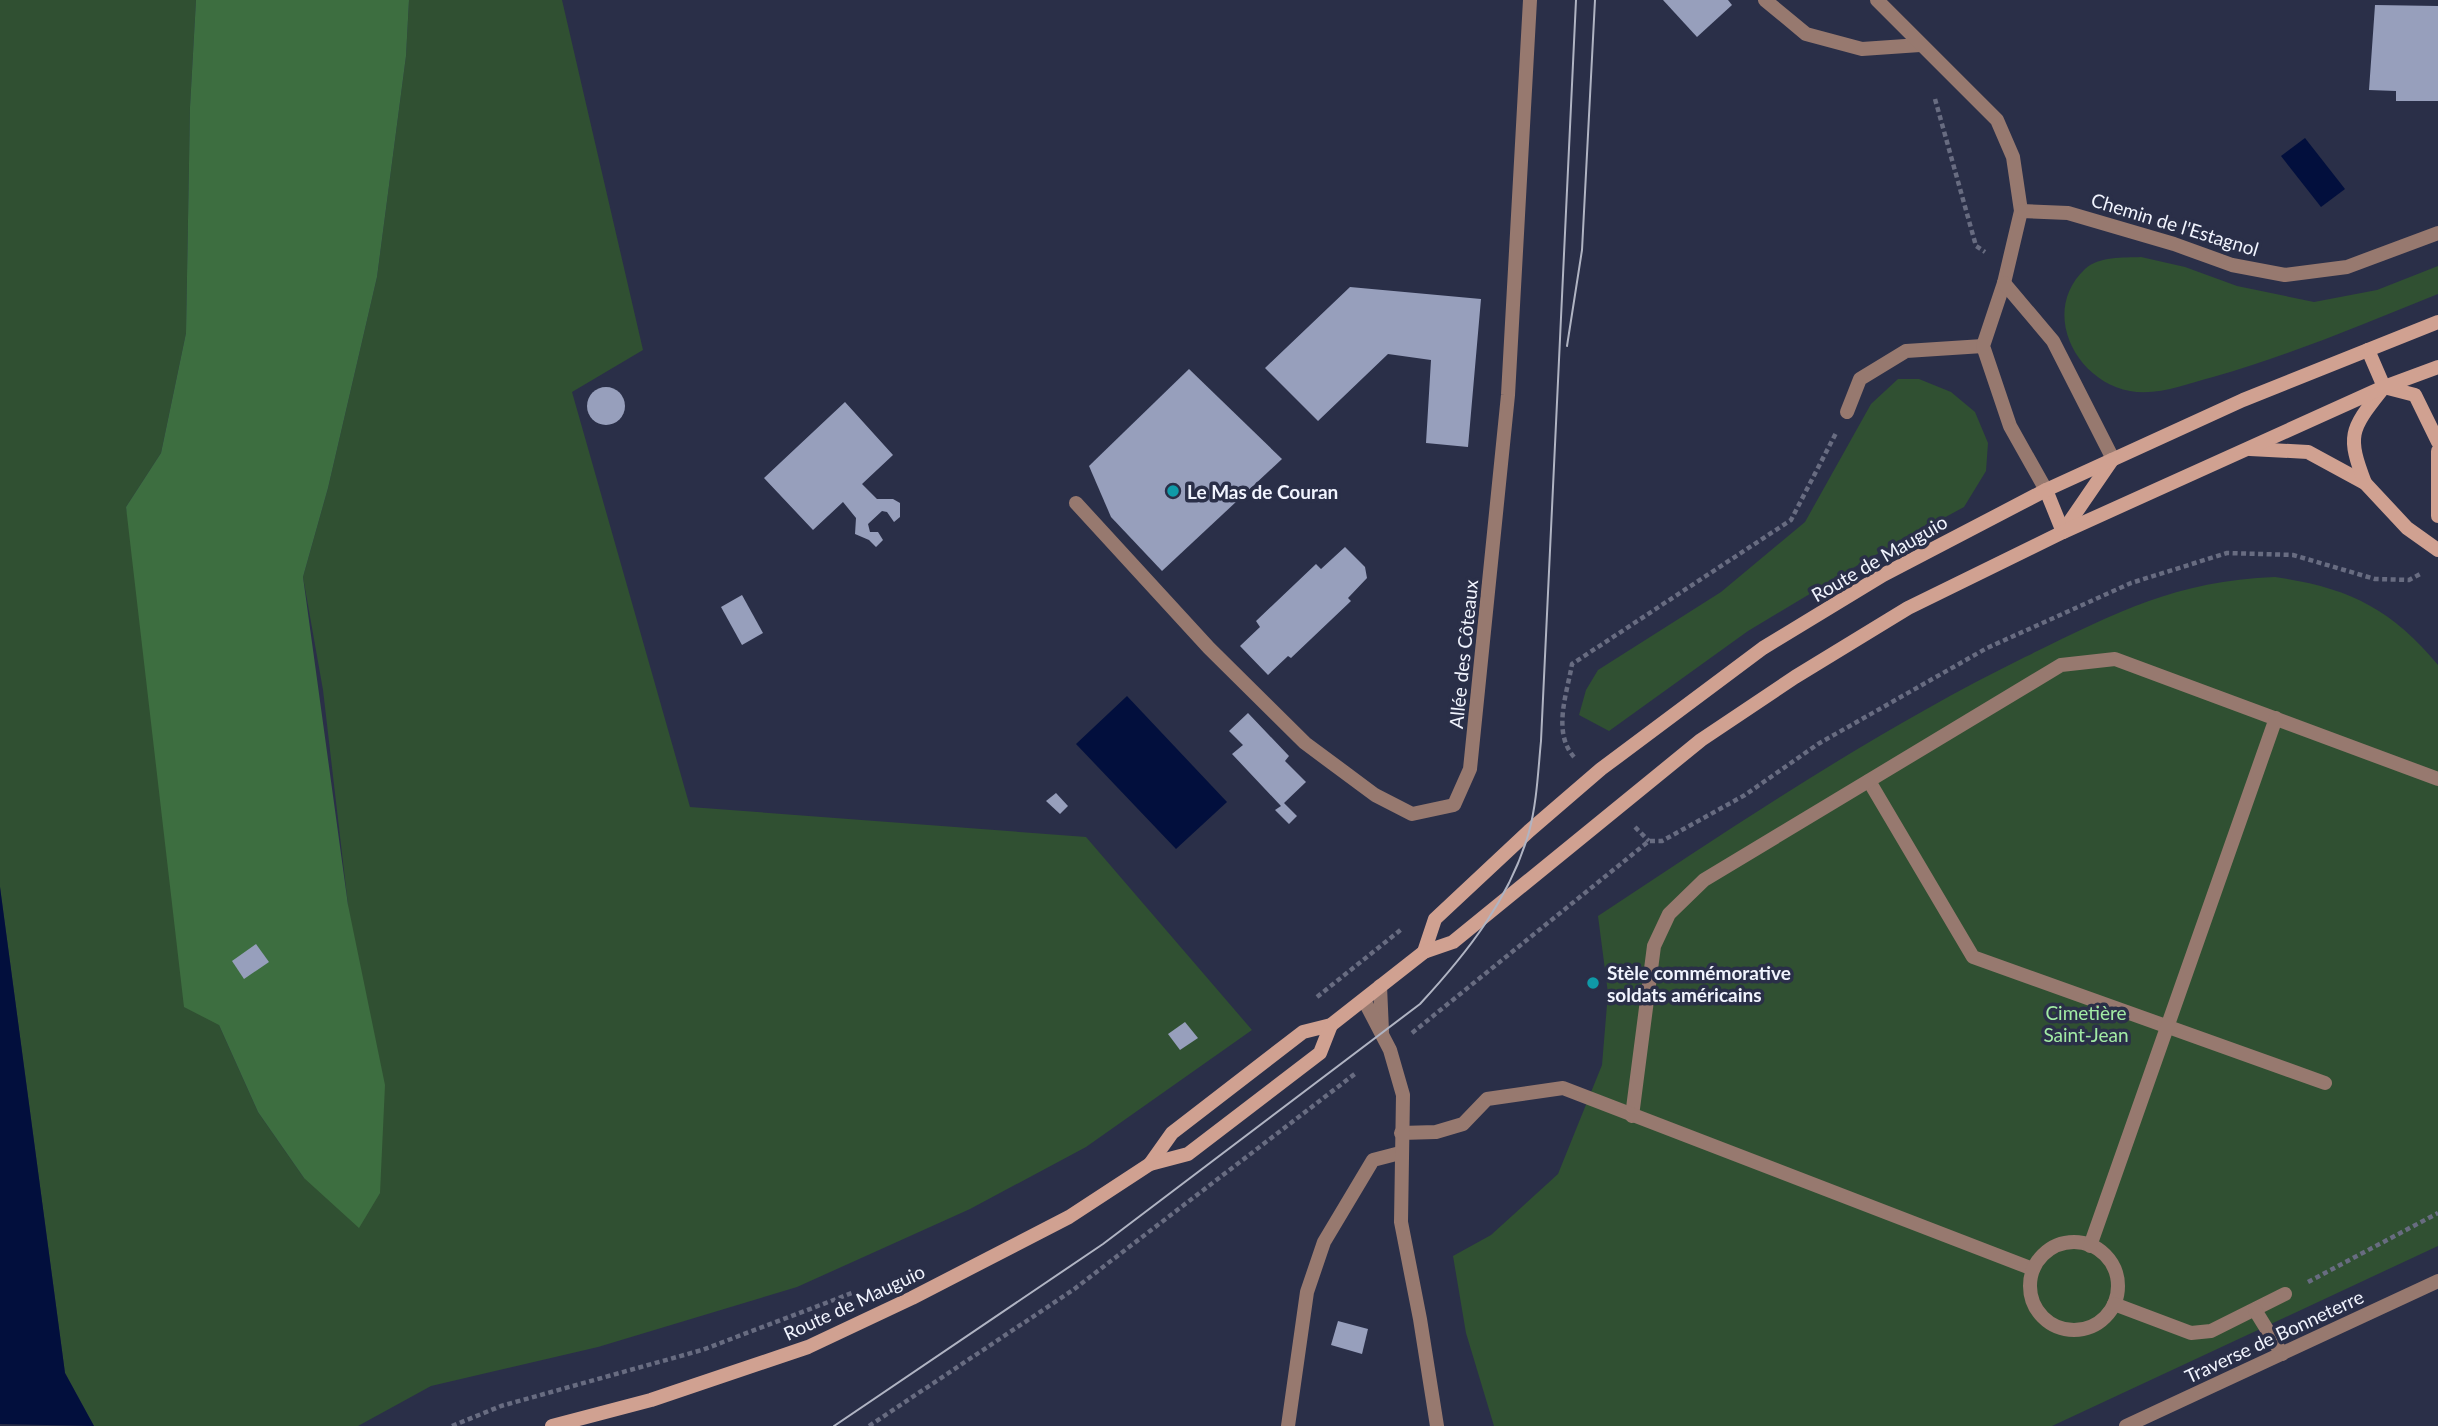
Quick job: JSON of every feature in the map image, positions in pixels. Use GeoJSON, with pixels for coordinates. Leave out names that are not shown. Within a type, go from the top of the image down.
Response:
{"type":"FeatureCollection","features":[{"type":"Feature","properties":{"kind":"main road","name":"Route de Mauguio"},"geometry":{"type":"LineString","coordinates":[[1424,951],[1435,919],[1529,831],[1601,769],[1763,648],[1883,575],[2046,490],[2243,400],[2438,322]]}},
{"type":"Feature","properties":{"kind":"main road"},"geometry":{"type":"LineString","coordinates":[[2368,350],[2384,387]]}},
{"type":"Feature","properties":{"kind":"main road","name":"Route de Mauguio"},"geometry":{"type":"LineString","coordinates":[[1150,1164],[1172,1133],[1303,1032],[1331,1025],[1424,951],[1452,942],[1701,740],[1784,684],[1908,608],[2063,532],[2384,387],[2438,367]]}},
{"type":"Feature","properties":{"kind":"main road"},"geometry":{"type":"LineString","coordinates":[[2384,387],[2415,395],[2438,442]]}},
{"type":"Feature","properties":{"kind":"main road"},"geometry":{"type":"LineString","coordinates":[[2365,483],[2352,447],[2359,418],[2384,387]]}},
{"type":"Feature","properties":{"kind":"main road"},"geometry":{"type":"LineString","coordinates":[[2247,449],[2308,452],[2365,483],[2407,528],[2438,550]]}},
{"type":"Feature","properties":{"kind":"main road"},"geometry":{"type":"LineString","coordinates":[[2438,451],[2438,516]]}},
{"type":"Feature","properties":{"kind":"main road"},"geometry":{"type":"LineString","coordinates":[[2063,532],[2113,458]]}},
{"type":"Feature","properties":{"kind":"main road"},"geometry":{"type":"LineString","coordinates":[[2046,490],[2063,532]]}},
{"type":"Feature","properties":{"kind":"main road","name":"Route de Mauguio"},"geometry":{"type":"LineString","coordinates":[[552,1426],[651,1400],[808,1347],[912,1298],[1069,1217],[1150,1164],[1188,1154],[1320,1053],[1331,1025]]}},
{"type":"Feature","properties":{"kind":"street","name":"Allée des Côteaux"},"geometry":{"type":"LineString","coordinates":[[1076,503],[1209,648],[1305,743],[1376,795],[1412,814],[1454,805],[1470,769],[1508,395],[1530,0]]}},
{"type":"Feature","properties":{"kind":"street"},"geometry":{"type":"LineString","coordinates":[[1765,0],[1806,34],[1862,49],[1920,45]]}},
{"type":"Feature","properties":{"kind":"street"},"geometry":{"type":"LineString","coordinates":[[1877,0],[1997,120],[2013,157],[2021,211],[2004,283],[1983,346],[2010,426],[2046,490]]}},
{"type":"Feature","properties":{"kind":"street","name":"Chemin de l'Estagnol"},"geometry":{"type":"LineString","coordinates":[[2021,211],[2068,213],[2174,244],[2232,265],[2286,275],[2347,267],[2438,233]]}},
{"type":"Feature","properties":{"kind":"street"},"geometry":{"type":"LineString","coordinates":[[2004,283],[2053,341],[2113,458]]}},
{"type":"Feature","properties":{"kind":"street"},"geometry":{"type":"LineString","coordinates":[[1847,412],[1860,379],[1906,351],[1983,346]]}},
{"type":"Feature","properties":{"kind":"street"},"geometry":{"type":"LineString","coordinates":[[1632,1116],[1654,946],[1669,914],[1704,880],[2061,666],[2115,659],[2438,779]]}},
{"type":"Feature","properties":{"kind":"street"},"geometry":{"type":"LineString","coordinates":[[2090,1245],[2276,718]]}},
{"type":"Feature","properties":{"kind":"street"},"geometry":{"type":"LineString","coordinates":[[1869,782],[1973,957],[2325,1083]]}},
{"type":"Feature","properties":{"kind":"street"},"geometry":{"type":"LineString","coordinates":[[1380,986],[1382,1034]]}},
{"type":"Feature","properties":{"kind":"street"},"geometry":{"type":"LineString","coordinates":[[1364,1000],[1390,1050],[1403,1095],[1401,1222],[1437,1426]]}},
{"type":"Feature","properties":{"kind":"street"},"geometry":{"type":"LineString","coordinates":[[1401,1133],[1436,1132],[1463,1124],[1487,1099],[1563,1088],[2033,1269]]}},
{"type":"Feature","properties":{"kind":"street"},"geometry":{"type":"LineString","coordinates":[[1288,1426],[1307,1292],[1324,1242],[1373,1160],[1400,1153]]}},
{"type":"Feature","properties":{"kind":"street"},"geometry":{"type":"LineString","coordinates":[[2063,1244],[2090,1245],[2112,1263],[2117,1283],[2114,1304],[2106,1317],[2094,1326],[2064,1329],[2050,1323],[2038,1313],[2031,1300],[2029,1284],[2033,1269],[2040,1257],[2063,1244]]}},
{"type":"Feature","properties":{"kind":"street","name":"Traverse de Bonneterre"},"geometry":{"type":"LineString","coordinates":[[2126,1426],[2438,1281]]}},
{"type":"Feature","properties":{"kind":"street"},"geometry":{"type":"LineString","coordinates":[[2114,1304],[2191,1332],[2211,1331],[2286,1294]]}},
{"type":"Feature","properties":{"kind":"street"},"geometry":{"type":"LineString","coordinates":[[2255,1310],[2282,1354]]}},
{"type":"Feature","properties":{"kind":"path"},"geometry":{"type":"LineString","coordinates":[[1920,45],[1976,246],[2008,266]]}},
{"type":"Feature","properties":{"kind":"path"},"geometry":{"type":"LineString","coordinates":[[1583,766],[1566,747],[1561,728],[1572,664],[1791,520],[1847,412]]}},
{"type":"Feature","properties":{"kind":"path"},"geometry":{"type":"LineString","coordinates":[[1412,1033],[1648,841]]}},
{"type":"Feature","properties":{"kind":"path"},"geometry":{"type":"LineString","coordinates":[[1310,1003],[1407,925]]}},
{"type":"Feature","properties":{"kind":"path"},"geometry":{"type":"LineString","coordinates":[[869,1426],[1073,1290],[1356,1073]]}},
{"type":"Feature","properties":{"kind":"path"},"geometry":{"type":"LineString","coordinates":[[2286,1294],[2438,1213]]}},
{"type":"Feature","properties":{"kind":"path"},"geometry":{"type":"LineString","coordinates":[[452,1426],[501,1406],[702,1350],[864,1288]]}},
{"type":"Feature","properties":{"kind":"green space"},"geometry":{"type":"Polygon","coordinates":[[[0,0],[196,0],[190,107],[186,333],[161,453],[126,507],[219,1025],[258,1112],[304,1178],[348,905],[323,690],[303,577],[328,488],[377,277],[406,56],[409,0],[562,0],[643,350],[572,392],[690,807],[1086,837],[1252,1030],[1086,1147],[970,1209],[797,1287],[598,1347],[431,1386],[358,1426],[94,1426],[65,1373],[0,887],[0,0]]]}},
{"type":"Feature","properties":{"kind":"green space"},"geometry":{"type":"Polygon","coordinates":[[[196,0],[409,0],[406,56],[377,277],[328,488],[303,577],[348,905],[385,1085],[380,1193],[359,1228],[304,1178],[258,1112],[219,1025],[184,1007],[126,507],[161,453],[186,333],[190,107],[196,0]]]}},
{"type":"Feature","properties":{"kind":"green space"},"geometry":{"type":"Polygon","coordinates":[[[2141,257],[2185,267],[2237,286],[2314,302],[2377,290],[2438,266],[2438,294],[2242,368],[2172,388],[2151,392],[2130,391],[2110,385],[2093,374],[2080,359],[2070,342],[2065,323],[2065,304],[2072,286],[2091,265],[2112,258],[2141,257]]]}},
{"type":"Feature","properties":{"kind":"green space"},"geometry":{"type":"Polygon","coordinates":[[[1898,379],[1919,379],[1951,392],[1975,412],[1988,443],[1986,471],[1964,507],[1868,559],[1748,631],[1609,731],[1579,715],[1586,690],[1598,670],[1721,592],[1805,522],[1871,404],[1898,379]]]}},
{"type":"Feature","properties":{"kind":"green space","name":"Cimetière Saint-Jean"},"geometry":{"type":"Polygon","coordinates":[[[2275,577],[2324,587],[2366,603],[2403,629],[2438,665],[2438,1246],[2052,1426],[1494,1426],[1466,1333],[1453,1256],[1491,1235],[1558,1174],[1602,1065],[1608,993],[1598,916],[1861,747],[2025,657],[2145,602],[2205,585],[2275,577]]]}},
{"type":"Feature","properties":{"kind":"shaded area"},"geometry":{"type":"Polygon","coordinates":[[[2305,138],[2345,189],[2321,207],[2281,156],[2305,138]]]}},
{"type":"Feature","properties":{"kind":"shaded area"},"geometry":{"type":"Polygon","coordinates":[[[1127,696],[1227,802],[1176,849],[1076,744],[1127,696]]]}},
{"type":"Feature","properties":{"kind":"shaded area"},"geometry":{"type":"Polygon","coordinates":[[[0,887],[65,1373],[94,1426],[0,1424],[0,887]]]}},
{"type":"Feature","properties":{"kind":"building"},"geometry":{"type":"Polygon","coordinates":[[[1663,0],[1728,0],[1732,5],[1697,37],[1663,0]]]}},
{"type":"Feature","properties":{"kind":"building"},"geometry":{"type":"Polygon","coordinates":[[[2375,5],[2438,6],[2438,101],[2396,101],[2396,91],[2369,90],[2375,5]]]}},
{"type":"Feature","properties":{"kind":"building"},"geometry":{"type":"Polygon","coordinates":[[[1350,287],[1481,299],[1468,447],[1426,443],[1431,360],[1388,354],[1318,421],[1265,368],[1350,287]]]}},
{"type":"Feature","properties":{"kind":"building","name":"Le Mas de Couran"},"geometry":{"type":"Polygon","coordinates":[[[1189,369],[1282,459],[1162,571],[1111,517],[1089,466],[1189,369]]]}},
{"type":"Feature","properties":{"kind":"building"},"geometry":{"type":"Polygon","coordinates":[[[606,387],[619,393],[625,406],[619,419],[606,425],[593,419],[587,406],[593,393],[606,387]]]}},
{"type":"Feature","properties":{"kind":"building"},"geometry":{"type":"Polygon","coordinates":[[[845,402],[893,455],[862,484],[877,499],[893,499],[900,503],[900,517],[894,522],[887,512],[882,511],[868,524],[870,532],[878,532],[883,540],[876,547],[869,540],[855,534],[856,518],[843,502],[813,530],[764,478],[845,402]]]}},
{"type":"Feature","properties":{"kind":"building"},"geometry":{"type":"Polygon","coordinates":[[[1345,547],[1365,567],[1367,578],[1348,598],[1351,601],[1291,658],[1288,656],[1268,675],[1240,646],[1260,627],[1256,621],[1316,564],[1321,569],[1345,547]]]}},
{"type":"Feature","properties":{"kind":"building"},"geometry":{"type":"Polygon","coordinates":[[[742,595],[763,633],[742,645],[721,607],[742,595]]]}},
{"type":"Feature","properties":{"kind":"building"},"geometry":{"type":"Polygon","coordinates":[[[1248,713],[1289,756],[1285,761],[1306,782],[1284,803],[1297,816],[1289,824],[1275,810],[1281,806],[1232,754],[1243,745],[1229,731],[1248,713]]]}},
{"type":"Feature","properties":{"kind":"building"},"geometry":{"type":"Polygon","coordinates":[[[1056,793],[1068,806],[1060,814],[1046,801],[1056,793]]]}},
{"type":"Feature","properties":{"kind":"building"},"geometry":{"type":"Polygon","coordinates":[[[256,944],[269,962],[244,979],[232,961],[256,944]]]}},
{"type":"Feature","properties":{"kind":"building"},"geometry":{"type":"Polygon","coordinates":[[[1185,1022],[1198,1038],[1180,1050],[1168,1034],[1185,1022]]]}},
{"type":"Feature","properties":{"kind":"building"},"geometry":{"type":"Polygon","coordinates":[[[1338,1321],[1368,1329],[1362,1354],[1331,1345],[1338,1321]]]}},
{"type":"Feature","properties":{"kind":"tram line"},"geometry":{"type":"LineString","coordinates":[[834,1426],[1103,1244],[1420,1004],[1470,945],[1511,880],[1532,821],[1541,741],[1576,0]]}},
{"type":"Feature","properties":{"kind":"tram line"},"geometry":{"type":"LineString","coordinates":[[1567,346],[1582,250],[1595,0]]}},
{"type":"Feature","properties":{"kind":"place","name":"Le Mas de Couran"},"geometry":{"type":"Point","coordinates":[1173,491]}},
{"type":"Feature","properties":{"kind":"place","name":"Stèle commémorative soldats américains"},"geometry":{"type":"Point","coordinates":[1593,983]}}]}
